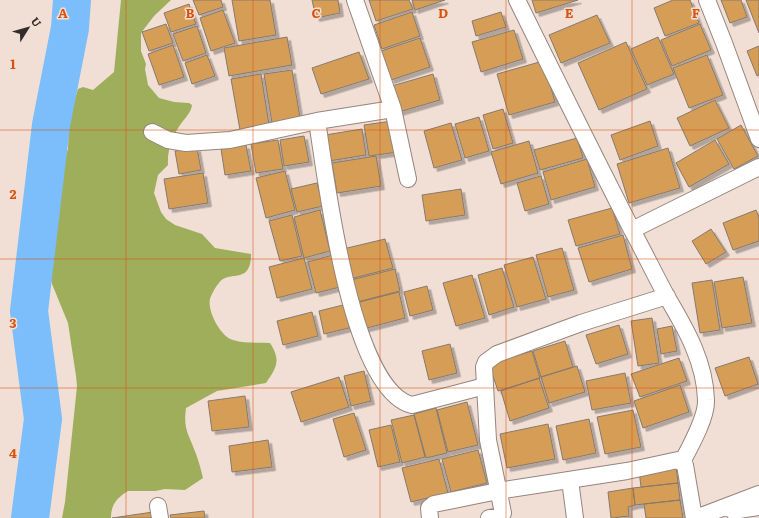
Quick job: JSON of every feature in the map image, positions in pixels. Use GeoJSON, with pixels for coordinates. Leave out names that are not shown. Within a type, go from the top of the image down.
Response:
{"type":"FeatureCollection","features":[{"type":"Feature","properties":{"kind":"street"},"geometry":{"type":"LineString","coordinates":[[355,0],[393,109],[408,179]]}},
{"type":"Feature","properties":{"kind":"street"},"geometry":{"type":"LineString","coordinates":[[517,0],[632,230],[667,296],[690,335],[704,378],[706,402],[702,418],[682,462]]}},
{"type":"Feature","properties":{"kind":"street"},"geometry":{"type":"LineString","coordinates":[[707,0],[759,139]]}},
{"type":"Feature","properties":{"kind":"street"},"geometry":{"type":"LineString","coordinates":[[152,132],[168,140],[186,143],[230,140],[317,121],[393,109]]}},
{"type":"Feature","properties":{"kind":"street"},"geometry":{"type":"LineString","coordinates":[[317,121],[336,247],[358,328],[377,372],[396,396],[404,403],[412,405],[485,386]]}},
{"type":"Feature","properties":{"kind":"street"},"geometry":{"type":"LineString","coordinates":[[632,230],[759,167]]}},
{"type":"Feature","properties":{"kind":"street"},"geometry":{"type":"LineString","coordinates":[[489,518],[500,516],[502,514],[488,440],[484,367],[486,362],[497,354],[581,323],[667,296]]}},
{"type":"Feature","properties":{"kind":"street"},"geometry":{"type":"LineString","coordinates":[[430,518],[429,508],[434,504],[498,490],[627,471],[678,460],[685,465],[699,517]]}},
{"type":"Feature","properties":{"kind":"street"},"geometry":{"type":"LineString","coordinates":[[570,480],[574,518]]}},
{"type":"Feature","properties":{"kind":"street"},"geometry":{"type":"LineString","coordinates":[[699,517],[759,494]]}},
{"type":"Feature","properties":{"kind":"street"},"geometry":{"type":"LineString","coordinates":[[699,517],[759,507]]}},
{"type":"Feature","properties":{"kind":"green space"},"geometry":{"type":"Polygon","coordinates":[[[121,0],[171,0],[154,16],[141,33],[141,51],[146,64],[145,69],[148,85],[159,98],[174,102],[189,103],[192,105],[190,112],[179,126],[171,142],[168,165],[158,175],[154,193],[161,212],[166,219],[175,225],[202,234],[215,248],[251,254],[250,264],[244,274],[223,279],[216,286],[210,299],[211,310],[216,323],[228,338],[242,342],[270,343],[276,354],[276,363],[273,372],[266,383],[217,391],[186,408],[186,427],[203,478],[185,490],[165,489],[155,491],[128,491],[113,505],[111,518],[62,518],[77,386],[68,323],[52,284],[46,257],[58,208],[65,158],[68,149],[69,118],[78,89],[83,87],[93,90],[114,72],[121,0]]]}},
{"type":"Feature","properties":{"kind":"building"},"geometry":{"type":"Polygon","coordinates":[[[193,0],[221,0],[223,7],[199,15],[193,0]]]}},
{"type":"Feature","properties":{"kind":"building"},"geometry":{"type":"Polygon","coordinates":[[[232,0],[270,0],[276,35],[239,41],[232,0]]]}},
{"type":"Feature","properties":{"kind":"building"},"geometry":{"type":"Polygon","coordinates":[[[312,0],[338,0],[340,13],[316,18],[312,0]]]}},
{"type":"Feature","properties":{"kind":"building"},"geometry":{"type":"Polygon","coordinates":[[[369,0],[409,0],[413,9],[376,21],[369,0]]]}},
{"type":"Feature","properties":{"kind":"building"},"geometry":{"type":"Polygon","coordinates":[[[412,0],[445,0],[415,10],[412,0]]]}},
{"type":"Feature","properties":{"kind":"building"},"geometry":{"type":"Polygon","coordinates":[[[532,0],[578,0],[536,13],[532,0]]]}},
{"type":"Feature","properties":{"kind":"building"},"geometry":{"type":"Polygon","coordinates":[[[673,0],[690,0],[699,23],[665,36],[654,8],[673,0]]]}},
{"type":"Feature","properties":{"kind":"building"},"geometry":{"type":"Polygon","coordinates":[[[721,0],[741,0],[747,17],[730,23],[721,0]]]}},
{"type":"Feature","properties":{"kind":"building"},"geometry":{"type":"Polygon","coordinates":[[[746,0],[759,0],[759,33],[746,0]]]}},
{"type":"Feature","properties":{"kind":"building"},"geometry":{"type":"Polygon","coordinates":[[[189,4],[196,24],[171,32],[164,13],[189,4]]]}},
{"type":"Feature","properties":{"kind":"building"},"geometry":{"type":"Polygon","coordinates":[[[223,10],[235,43],[211,51],[200,18],[223,10]]]}},
{"type":"Feature","properties":{"kind":"building"},"geometry":{"type":"Polygon","coordinates":[[[412,12],[420,36],[382,49],[374,25],[412,12]]]}},
{"type":"Feature","properties":{"kind":"building"},"geometry":{"type":"Polygon","coordinates":[[[501,12],[506,27],[476,36],[472,21],[501,12]]]}},
{"type":"Feature","properties":{"kind":"building"},"geometry":{"type":"Polygon","coordinates":[[[597,15],[610,43],[561,63],[549,35],[597,15]]]}},
{"type":"Feature","properties":{"kind":"building"},"geometry":{"type":"Polygon","coordinates":[[[166,24],[173,43],[149,51],[142,32],[166,24]]]}},
{"type":"Feature","properties":{"kind":"building"},"geometry":{"type":"Polygon","coordinates":[[[700,24],[711,50],[672,66],[661,40],[700,24]]]}},
{"type":"Feature","properties":{"kind":"building"},"geometry":{"type":"Polygon","coordinates":[[[197,26],[206,53],[183,61],[173,34],[197,26]]]}},
{"type":"Feature","properties":{"kind":"building"},"geometry":{"type":"Polygon","coordinates":[[[514,30],[523,59],[481,72],[472,42],[514,30]]]}},
{"type":"Feature","properties":{"kind":"building"},"geometry":{"type":"Polygon","coordinates":[[[287,37],[292,65],[229,76],[224,48],[287,37]]]}},
{"type":"Feature","properties":{"kind":"building"},"geometry":{"type":"Polygon","coordinates":[[[658,37],[674,74],[647,85],[631,49],[658,37]]]}},
{"type":"Feature","properties":{"kind":"building"},"geometry":{"type":"Polygon","coordinates":[[[420,38],[430,67],[391,80],[381,51],[420,38]]]}},
{"type":"Feature","properties":{"kind":"building"},"geometry":{"type":"Polygon","coordinates":[[[626,42],[647,89],[599,110],[578,63],[626,42]]]}},
{"type":"Feature","properties":{"kind":"building"},"geometry":{"type":"Polygon","coordinates":[[[173,45],[184,77],[159,85],[148,54],[173,45]]]}},
{"type":"Feature","properties":{"kind":"building"},"geometry":{"type":"Polygon","coordinates":[[[759,46],[759,75],[757,76],[747,51],[759,46]]]}},
{"type":"Feature","properties":{"kind":"building"},"geometry":{"type":"Polygon","coordinates":[[[359,52],[369,79],[321,94],[312,68],[359,52]]]}},
{"type":"Feature","properties":{"kind":"building"},"geometry":{"type":"Polygon","coordinates":[[[207,55],[215,76],[192,84],[185,63],[207,55]]]}},
{"type":"Feature","properties":{"kind":"building"},"geometry":{"type":"Polygon","coordinates":[[[707,55],[723,95],[689,108],[673,68],[707,55]]]}},
{"type":"Feature","properties":{"kind":"building"},"geometry":{"type":"Polygon","coordinates":[[[543,61],[555,102],[509,115],[497,74],[543,61]]]}},
{"type":"Feature","properties":{"kind":"building"},"geometry":{"type":"Polygon","coordinates":[[[292,70],[300,118],[272,123],[264,74],[292,70]]]}},
{"type":"Feature","properties":{"kind":"building"},"geometry":{"type":"Polygon","coordinates":[[[261,74],[269,125],[240,130],[231,79],[261,74]]]}},
{"type":"Feature","properties":{"kind":"building"},"geometry":{"type":"Polygon","coordinates":[[[433,74],[440,100],[399,112],[392,86],[433,74]]]}},
{"type":"Feature","properties":{"kind":"building"},"geometry":{"type":"Polygon","coordinates":[[[715,100],[729,128],[690,146],[677,118],[715,100]]]}},
{"type":"Feature","properties":{"kind":"building"},"geometry":{"type":"Polygon","coordinates":[[[503,109],[513,143],[493,149],[483,115],[503,109]]]}},
{"type":"Feature","properties":{"kind":"building"},"geometry":{"type":"Polygon","coordinates":[[[479,117],[489,151],[465,158],[455,124],[479,117]]]}},
{"type":"Feature","properties":{"kind":"building"},"geometry":{"type":"Polygon","coordinates":[[[392,121],[398,152],[369,156],[364,125],[392,121]]]}},
{"type":"Feature","properties":{"kind":"building"},"geometry":{"type":"Polygon","coordinates":[[[650,121],[658,146],[620,160],[611,135],[650,121]]]}},
{"type":"Feature","properties":{"kind":"building"},"geometry":{"type":"Polygon","coordinates":[[[451,123],[462,160],[434,168],[424,131],[451,123]]]}},
{"type":"Feature","properties":{"kind":"building"},"geometry":{"type":"Polygon","coordinates":[[[741,125],[758,156],[734,169],[717,139],[741,125]]]}},
{"type":"Feature","properties":{"kind":"building"},"geometry":{"type":"Polygon","coordinates":[[[362,129],[366,155],[329,161],[325,135],[362,129]]]}},
{"type":"Feature","properties":{"kind":"building"},"geometry":{"type":"Polygon","coordinates":[[[304,136],[309,162],[284,166],[280,140],[304,136]]]}},
{"type":"Feature","properties":{"kind":"building"},"geometry":{"type":"Polygon","coordinates":[[[577,138],[583,158],[540,170],[534,150],[577,138]]]}},
{"type":"Feature","properties":{"kind":"building"},"geometry":{"type":"Polygon","coordinates":[[[278,140],[283,169],[256,173],[251,144],[278,140]]]}},
{"type":"Feature","properties":{"kind":"building"},"geometry":{"type":"Polygon","coordinates":[[[715,140],[729,164],[689,187],[676,163],[715,140]]]}},
{"type":"Feature","properties":{"kind":"building"},"geometry":{"type":"Polygon","coordinates":[[[529,141],[538,173],[501,184],[491,152],[529,141]]]}},
{"type":"Feature","properties":{"kind":"building"},"geometry":{"type":"Polygon","coordinates":[[[246,145],[251,171],[225,175],[221,149],[246,145]]]}},
{"type":"Feature","properties":{"kind":"building"},"geometry":{"type":"Polygon","coordinates":[[[197,148],[201,170],[179,174],[175,151],[197,148]]]}},
{"type":"Feature","properties":{"kind":"building"},"geometry":{"type":"Polygon","coordinates":[[[668,148],[680,188],[629,203],[617,164],[668,148]]]}},
{"type":"Feature","properties":{"kind":"building"},"geometry":{"type":"Polygon","coordinates":[[[376,156],[381,186],[337,193],[332,163],[376,156]]]}},
{"type":"Feature","properties":{"kind":"building"},"geometry":{"type":"Polygon","coordinates":[[[587,159],[595,187],[551,200],[543,172],[587,159]]]}},
{"type":"Feature","properties":{"kind":"building"},"geometry":{"type":"Polygon","coordinates":[[[285,171],[295,210],[266,218],[256,178],[285,171]]]}},
{"type":"Feature","properties":{"kind":"building"},"geometry":{"type":"Polygon","coordinates":[[[203,173],[208,203],[169,209],[164,179],[203,173]]]}},
{"type":"Feature","properties":{"kind":"building"},"geometry":{"type":"Polygon","coordinates":[[[541,176],[549,204],[525,211],[517,183],[541,176]]]}},
{"type":"Feature","properties":{"kind":"building"},"geometry":{"type":"Polygon","coordinates":[[[317,183],[323,206],[297,212],[291,189],[317,183]]]}},
{"type":"Feature","properties":{"kind":"building"},"geometry":{"type":"Polygon","coordinates":[[[461,189],[465,215],[426,221],[422,195],[461,189]]]}},
{"type":"Feature","properties":{"kind":"building"},"geometry":{"type":"Polygon","coordinates":[[[612,208],[620,234],[576,246],[568,220],[612,208]]]}},
{"type":"Feature","properties":{"kind":"building"},"geometry":{"type":"Polygon","coordinates":[[[320,210],[330,251],[304,258],[294,217],[320,210]]]}},
{"type":"Feature","properties":{"kind":"building"},"geometry":{"type":"Polygon","coordinates":[[[756,210],[759,217],[759,241],[733,250],[723,223],[756,210]]]}},
{"type":"Feature","properties":{"kind":"building"},"geometry":{"type":"Polygon","coordinates":[[[292,215],[302,256],[280,261],[269,221],[292,215]]]}},
{"type":"Feature","properties":{"kind":"building"},"geometry":{"type":"Polygon","coordinates":[[[711,229],[726,252],[706,264],[692,241],[711,229]]]}},
{"type":"Feature","properties":{"kind":"building"},"geometry":{"type":"Polygon","coordinates":[[[623,235],[632,269],[589,282],[578,248],[623,235]]]}},
{"type":"Feature","properties":{"kind":"building"},"geometry":{"type":"Polygon","coordinates":[[[385,239],[393,268],[350,279],[343,249],[385,239]]]}},
{"type":"Feature","properties":{"kind":"building"},"geometry":{"type":"Polygon","coordinates":[[[562,248],[574,290],[548,297],[536,255],[562,248]]]}},
{"type":"Feature","properties":{"kind":"building"},"geometry":{"type":"Polygon","coordinates":[[[336,254],[344,286],[316,293],[308,262],[336,254]]]}},
{"type":"Feature","properties":{"kind":"building"},"geometry":{"type":"Polygon","coordinates":[[[533,257],[546,299],[517,307],[504,265],[533,257]]]}},
{"type":"Feature","properties":{"kind":"building"},"geometry":{"type":"Polygon","coordinates":[[[304,258],[312,289],[277,298],[269,267],[304,258]]]}},
{"type":"Feature","properties":{"kind":"building"},"geometry":{"type":"Polygon","coordinates":[[[502,268],[514,307],[489,315],[478,275],[502,268]]]}},
{"type":"Feature","properties":{"kind":"building"},"geometry":{"type":"Polygon","coordinates":[[[395,269],[400,291],[357,302],[351,280],[395,269]]]}},
{"type":"Feature","properties":{"kind":"building"},"geometry":{"type":"Polygon","coordinates":[[[472,275],[485,318],[456,326],[443,283],[472,275]]]}},
{"type":"Feature","properties":{"kind":"building"},"geometry":{"type":"Polygon","coordinates":[[[743,277],[752,323],[722,328],[714,282],[743,277]]]}},
{"type":"Feature","properties":{"kind":"building"},"geometry":{"type":"Polygon","coordinates":[[[712,280],[720,330],[700,333],[692,283],[712,280]]]}},
{"type":"Feature","properties":{"kind":"building"},"geometry":{"type":"Polygon","coordinates":[[[427,286],[433,310],[410,316],[404,292],[427,286]]]}},
{"type":"Feature","properties":{"kind":"building"},"geometry":{"type":"Polygon","coordinates":[[[399,292],[405,318],[363,329],[356,303],[399,292]]]}},
{"type":"Feature","properties":{"kind":"building"},"geometry":{"type":"Polygon","coordinates":[[[347,304],[353,327],[324,334],[319,311],[347,304]]]}},
{"type":"Feature","properties":{"kind":"building"},"geometry":{"type":"Polygon","coordinates":[[[312,312],[318,336],[283,345],[277,321],[312,312]]]}},
{"type":"Feature","properties":{"kind":"building"},"geometry":{"type":"Polygon","coordinates":[[[652,318],[659,363],[638,366],[631,321],[652,318]]]}},
{"type":"Feature","properties":{"kind":"building"},"geometry":{"type":"Polygon","coordinates":[[[619,325],[628,354],[596,364],[586,335],[619,325]]]}},
{"type":"Feature","properties":{"kind":"building"},"geometry":{"type":"Polygon","coordinates":[[[672,326],[677,351],[661,354],[657,329],[672,326]]]}},
{"type":"Feature","properties":{"kind":"building"},"geometry":{"type":"Polygon","coordinates":[[[565,341],[573,367],[541,377],[533,351],[565,341]]]}},
{"type":"Feature","properties":{"kind":"building"},"geometry":{"type":"Polygon","coordinates":[[[450,344],[457,373],[429,380],[422,351],[450,344]]]}},
{"type":"Feature","properties":{"kind":"building"},"geometry":{"type":"Polygon","coordinates":[[[532,351],[540,378],[498,391],[489,364],[532,351]]]}},
{"type":"Feature","properties":{"kind":"building"},"geometry":{"type":"Polygon","coordinates":[[[749,357],[758,384],[725,396],[715,368],[749,357]]]}},
{"type":"Feature","properties":{"kind":"building"},"geometry":{"type":"Polygon","coordinates":[[[679,358],[687,381],[640,397],[631,374],[679,358]]]}},
{"type":"Feature","properties":{"kind":"building"},"geometry":{"type":"Polygon","coordinates":[[[577,366],[585,392],[549,403],[541,377],[577,366]]]}},
{"type":"Feature","properties":{"kind":"building"},"geometry":{"type":"Polygon","coordinates":[[[364,371],[371,401],[351,406],[344,376],[364,371]]]}},
{"type":"Feature","properties":{"kind":"building"},"geometry":{"type":"Polygon","coordinates":[[[625,373],[631,403],[592,410],[586,381],[625,373]]]}},
{"type":"Feature","properties":{"kind":"building"},"geometry":{"type":"Polygon","coordinates":[[[339,377],[349,407],[301,422],[291,392],[339,377]]]}},
{"type":"Feature","properties":{"kind":"building"},"geometry":{"type":"Polygon","coordinates":[[[539,378],[549,408],[510,421],[501,391],[539,378]]]}},
{"type":"Feature","properties":{"kind":"building"},"geometry":{"type":"Polygon","coordinates":[[[680,385],[689,412],[643,428],[634,401],[680,385]]]}},
{"type":"Feature","properties":{"kind":"building"},"geometry":{"type":"Polygon","coordinates":[[[245,396],[249,427],[212,431],[208,401],[245,396]]]}},
{"type":"Feature","properties":{"kind":"building"},"geometry":{"type":"Polygon","coordinates":[[[467,402],[478,445],[448,452],[437,410],[467,402]]]}},
{"type":"Feature","properties":{"kind":"building"},"geometry":{"type":"Polygon","coordinates":[[[436,408],[447,453],[426,458],[414,414],[436,408]]]}},
{"type":"Feature","properties":{"kind":"building"},"geometry":{"type":"Polygon","coordinates":[[[633,410],[641,447],[605,454],[597,417],[633,410]]]}},
{"type":"Feature","properties":{"kind":"building"},"geometry":{"type":"Polygon","coordinates":[[[354,413],[366,450],[344,457],[333,419],[354,413]]]}},
{"type":"Feature","properties":{"kind":"building"},"geometry":{"type":"Polygon","coordinates":[[[414,415],[425,457],[402,463],[391,420],[414,415]]]}},
{"type":"Feature","properties":{"kind":"building"},"geometry":{"type":"Polygon","coordinates":[[[589,419],[596,453],[563,460],[556,426],[589,419]]]}},
{"type":"Feature","properties":{"kind":"building"},"geometry":{"type":"Polygon","coordinates":[[[548,424],[555,459],[507,468],[500,434],[548,424]]]}},
{"type":"Feature","properties":{"kind":"building"},"geometry":{"type":"Polygon","coordinates":[[[391,425],[400,462],[378,467],[369,430],[391,425]]]}},
{"type":"Feature","properties":{"kind":"building"},"geometry":{"type":"Polygon","coordinates":[[[268,440],[272,467],[232,472],[229,446],[268,440]]]}},
{"type":"Feature","properties":{"kind":"building"},"geometry":{"type":"Polygon","coordinates":[[[478,450],[487,483],[451,492],[442,459],[478,450]]]}},
{"type":"Feature","properties":{"kind":"building"},"geometry":{"type":"Polygon","coordinates":[[[439,459],[448,493],[411,502],[402,468],[439,459]]]}},
{"type":"Feature","properties":{"kind":"building"},"geometry":{"type":"Polygon","coordinates":[[[676,466],[678,483],[641,487],[639,471],[676,466]]]}},
{"type":"Feature","properties":{"kind":"building"},"geometry":{"type":"Polygon","coordinates":[[[678,483],[680,500],[635,505],[633,488],[678,483]]]}},
{"type":"Feature","properties":{"kind":"building"},"geometry":{"type":"Polygon","coordinates":[[[633,488],[635,505],[628,507],[629,516],[611,518],[608,492],[633,488]]]}},
{"type":"Feature","properties":{"kind":"building"},"geometry":{"type":"Polygon","coordinates":[[[680,500],[683,518],[646,518],[644,504],[680,500]]]}},
{"type":"Feature","properties":{"kind":"building"},"geometry":{"type":"Polygon","coordinates":[[[204,511],[205,518],[171,518],[170,515],[204,511]]]}},
{"type":"Feature","properties":{"kind":"building"},"geometry":{"type":"Polygon","coordinates":[[[153,512],[153,518],[112,518],[153,512]]]}},
{"type":"Feature","properties":{"kind":"waterway"},"geometry":{"type":"LineString","coordinates":[[30,518],[43,419],[29,311],[51,125],[70,28],[72,0]]}}]}
